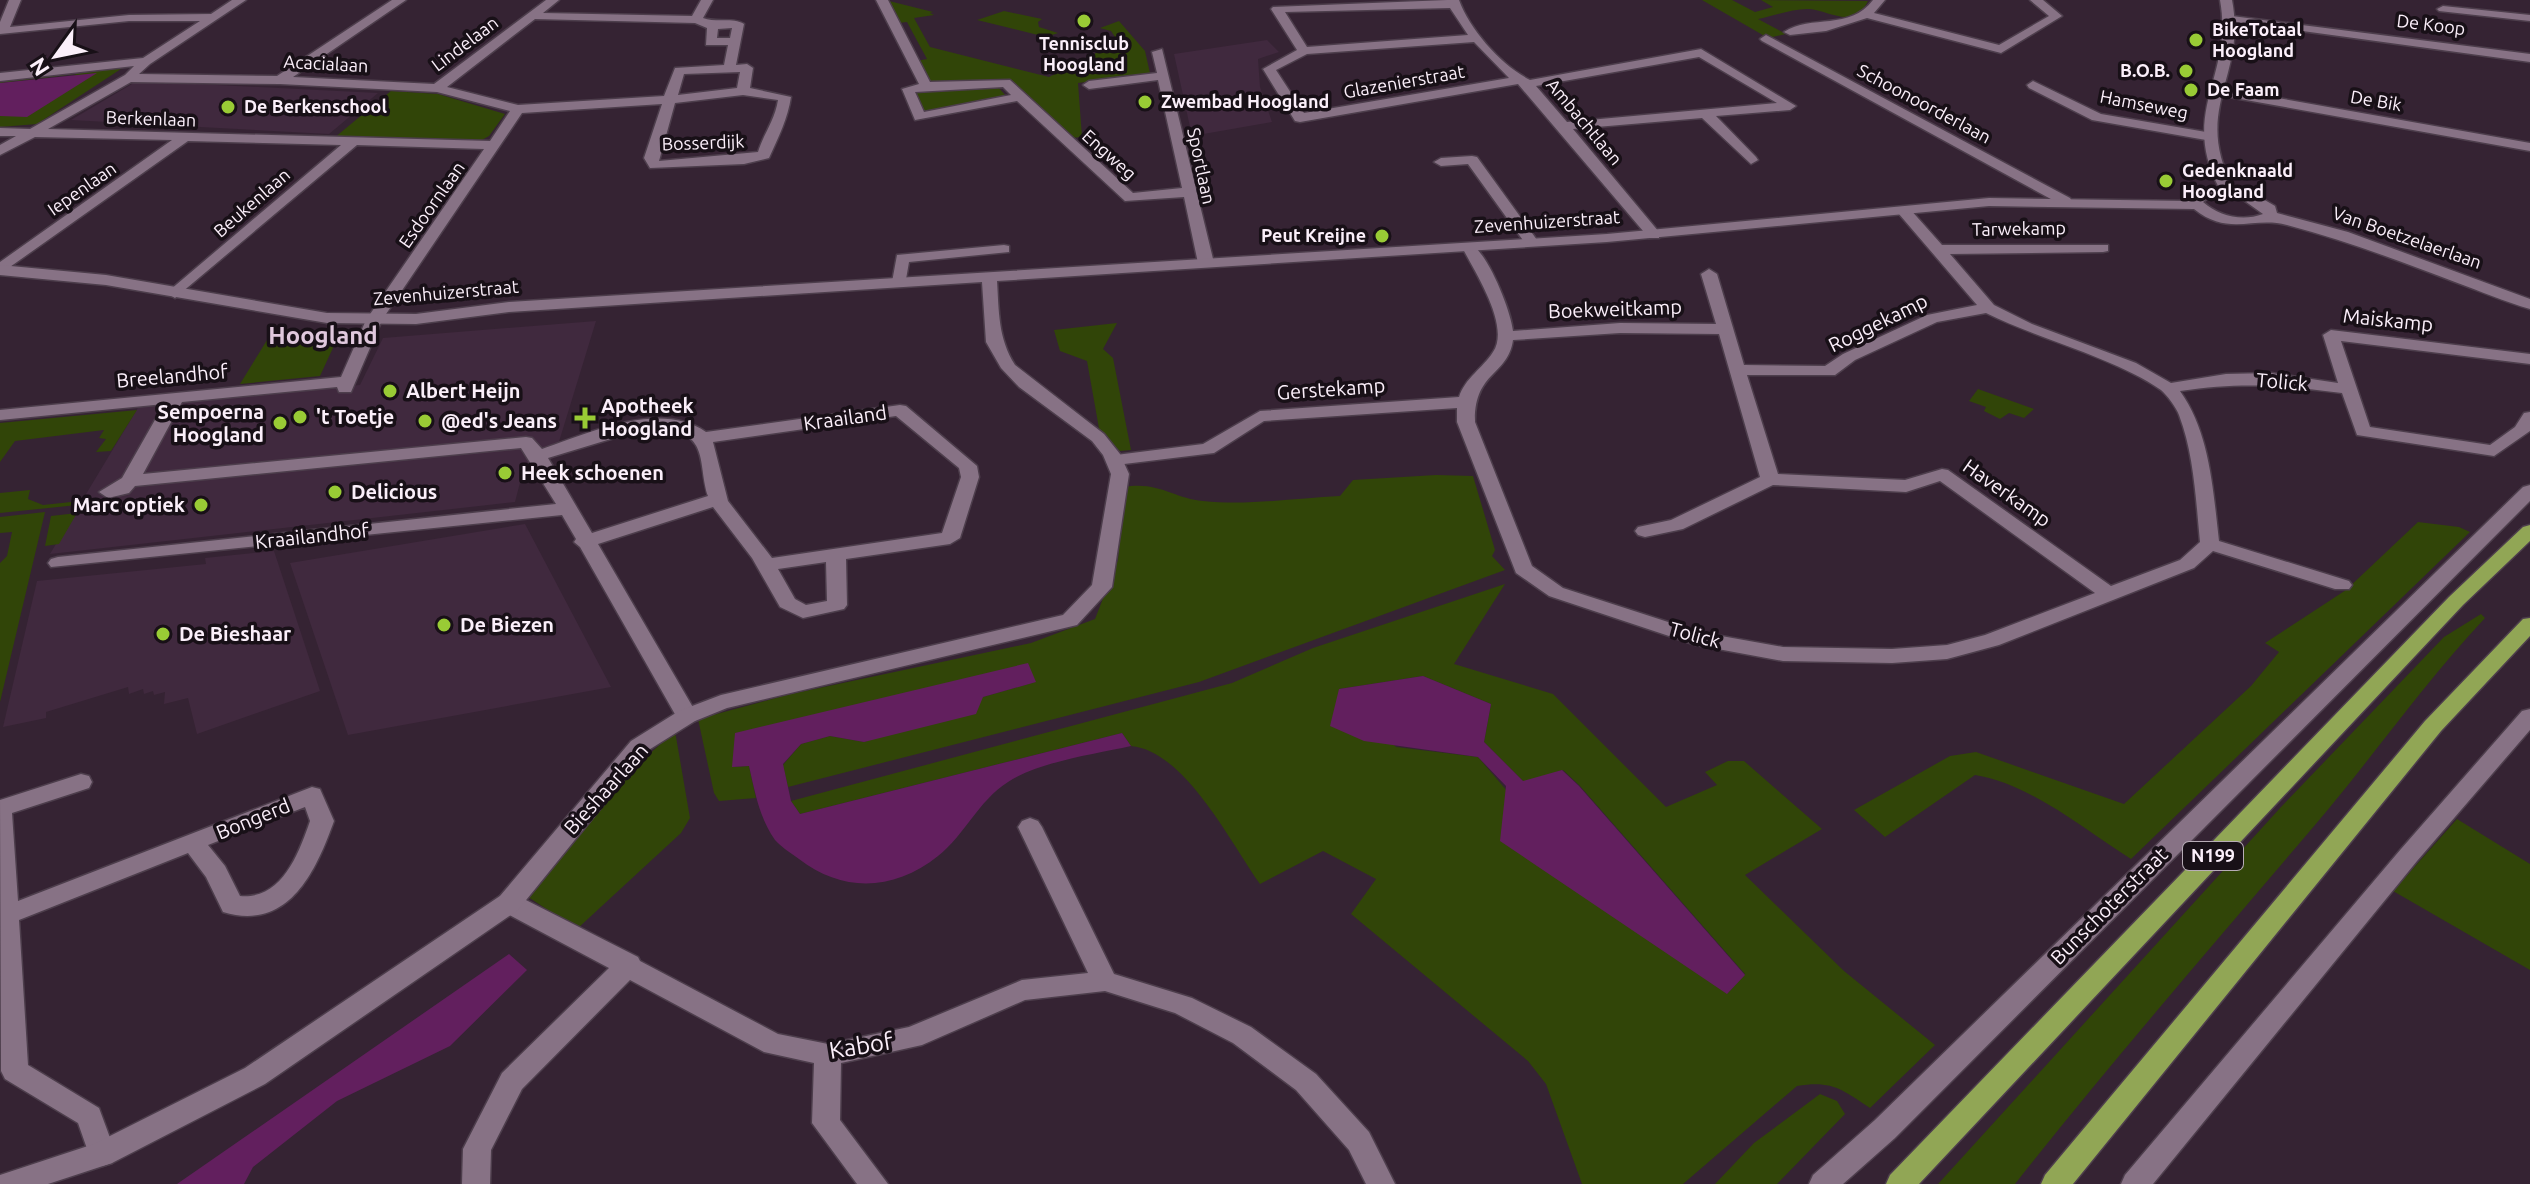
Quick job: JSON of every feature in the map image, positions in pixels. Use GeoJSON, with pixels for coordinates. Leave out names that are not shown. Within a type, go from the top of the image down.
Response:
{"type":"FeatureCollection","features":[{"type":"Feature","properties":{"kind":"main road","name":"Bunschoterstraat"},"geometry":{"type":"LineString","coordinates":[[1900,1184],[2456,601],[2530,531]]}},
{"type":"Feature","properties":{"kind":"main road"},"geometry":{"type":"LineString","coordinates":[[2055,1184],[2433,726],[2530,624]]}},
{"type":"Feature","properties":{"kind":"street"},"geometry":{"type":"LineString","coordinates":[[1,31],[15,0]]}},
{"type":"Feature","properties":{"kind":"street"},"geometry":{"type":"LineString","coordinates":[[0,151],[129,78],[146,61],[240,0]]}},
{"type":"Feature","properties":{"kind":"street"},"geometry":{"type":"LineString","coordinates":[[280,80],[400,0]]}},
{"type":"Feature","properties":{"kind":"street","name":"Lindelaan"},"geometry":{"type":"LineString","coordinates":[[437,88],[553,0]]}},
{"type":"Feature","properties":{"kind":"street"},"geometry":{"type":"LineString","coordinates":[[696,20],[707,0]]}},
{"type":"Feature","properties":{"kind":"street"},"geometry":{"type":"LineString","coordinates":[[882,0],[926,86],[908,89],[920,117],[1020,97]]}},
{"type":"Feature","properties":{"kind":"street"},"geometry":{"type":"LineString","coordinates":[[1867,15],[1879,0]]}},
{"type":"Feature","properties":{"kind":"street"},"geometry":{"type":"LineString","coordinates":[[1790,32],[1867,15],[2001,49],[2056,16],[2036,0]]}},
{"type":"Feature","properties":{"kind":"street","name":"Hamseweg"},"geometry":{"type":"LineString","coordinates":[[2226,0],[2232,19],[2231,39],[2206,136],[2213,166],[2228,192]]}},
{"type":"Feature","properties":{"kind":"street"},"geometry":{"type":"LineString","coordinates":[[2433,0],[2445,14],[2530,18]]}},
{"type":"Feature","properties":{"kind":"street"},"geometry":{"type":"LineString","coordinates":[[1304,51],[1277,9],[1453,3]]}},
{"type":"Feature","properties":{"kind":"street","name":"Ambachtlaan"},"geometry":{"type":"LineString","coordinates":[[1453,3],[1478,38],[1565,126],[1654,235]]}},
{"type":"Feature","properties":{"kind":"street"},"geometry":{"type":"LineString","coordinates":[[1,31],[92,15],[214,17]]}},
{"type":"Feature","properties":{"kind":"street"},"geometry":{"type":"LineString","coordinates":[[532,16],[696,20],[713,26],[710,42],[735,41],[729,68],[749,70],[743,91]]}},
{"type":"Feature","properties":{"kind":"street","name":"De Koop"},"geometry":{"type":"LineString","coordinates":[[2232,19],[2460,46],[2530,58]]}},
{"type":"Feature","properties":{"kind":"street"},"geometry":{"type":"LineString","coordinates":[[2453,32],[2460,46]]}},
{"type":"Feature","properties":{"kind":"street","name":"Glazenierstraat"},"geometry":{"type":"LineString","coordinates":[[1478,38],[1304,51],[1269,69],[1300,118],[1522,82]]}},
{"type":"Feature","properties":{"kind":"street","name":"Schoonoorderlaan"},"geometry":{"type":"LineString","coordinates":[[1766,39],[2065,201]]}},
{"type":"Feature","properties":{"kind":"street","name":"Sportlaan"},"geometry":{"type":"LineString","coordinates":[[1158,52],[1206,263]]}},
{"type":"Feature","properties":{"kind":"street"},"geometry":{"type":"LineString","coordinates":[[1522,82],[1701,53],[1790,106],[1565,126]]}},
{"type":"Feature","properties":{"kind":"street"},"geometry":{"type":"LineString","coordinates":[[0,77],[146,61]]}},
{"type":"Feature","properties":{"kind":"street","name":"Bosserdijk"},"geometry":{"type":"LineString","coordinates":[[518,109],[669,98],[743,91],[785,97],[782,118],[770,135],[767,151],[744,160],[655,165],[651,158],[669,98],[679,71],[729,68]]}},
{"type":"Feature","properties":{"kind":"street"},"geometry":{"type":"LineString","coordinates":[[1089,85],[1163,76]]}},
{"type":"Feature","properties":{"kind":"street","name":"Acacialaan"},"geometry":{"type":"LineString","coordinates":[[129,78],[280,80],[437,88],[518,109]]}},
{"type":"Feature","properties":{"kind":"street","name":"Engweg"},"geometry":{"type":"LineString","coordinates":[[926,86],[1006,83],[1130,198],[1189,192]]}},
{"type":"Feature","properties":{"kind":"street","name":"Hamseweg"},"geometry":{"type":"LineString","coordinates":[[2033,85],[2097,117],[2206,136]]}},
{"type":"Feature","properties":{"kind":"street","name":"De Bik"},"geometry":{"type":"LineString","coordinates":[[2216,91],[2530,147]]}},
{"type":"Feature","properties":{"kind":"street","name":"Esdoornlaan"},"geometry":{"type":"LineString","coordinates":[[374,320],[518,109]]}},
{"type":"Feature","properties":{"kind":"street"},"geometry":{"type":"LineString","coordinates":[[1705,113],[1751,160]]}},
{"type":"Feature","properties":{"kind":"street","name":"Berkenlaan"},"geometry":{"type":"LineString","coordinates":[[0,132],[493,145]]}},
{"type":"Feature","properties":{"kind":"street","name":"Iepenlaan"},"geometry":{"type":"LineString","coordinates":[[0,269],[184,138]]}},
{"type":"Feature","properties":{"kind":"street","name":"Beukenlaan"},"geometry":{"type":"LineString","coordinates":[[175,293],[354,141]]}},
{"type":"Feature","properties":{"kind":"street"},"geometry":{"type":"LineString","coordinates":[[1441,162],[1472,160],[1532,243]]}},
{"type":"Feature","properties":{"kind":"street"},"geometry":{"type":"LineString","coordinates":[[2228,192],[2261,202],[2270,209],[2270,216],[2257,221],[2235,221],[2212,214],[2197,205],[2196,199],[2201,194],[2228,192]]}},
{"type":"Feature","properties":{"kind":"street","name":"Zevenhuizerstraat"},"geometry":{"type":"LineString","coordinates":[[0,269],[86,277],[275,311],[374,320],[416,319],[509,307],[1654,235],[1989,202],[2197,205]]}},
{"type":"Feature","properties":{"kind":"street"},"geometry":{"type":"LineString","coordinates":[[1904,211],[1988,308],[2026,327],[2130,367],[2169,388],[2187,413],[2203,482],[2210,544],[2342,585]]}},
{"type":"Feature","properties":{"kind":"street","name":"Van Boetzelaerlaan"},"geometry":{"type":"LineString","coordinates":[[2270,216],[2343,235],[2530,304]]}},
{"type":"Feature","properties":{"kind":"street"},"geometry":{"type":"LineString","coordinates":[[1464,402],[1469,386],[1502,352],[1506,336],[1497,302],[1469,247]]}},
{"type":"Feature","properties":{"kind":"street","name":"Tarwekamp"},"geometry":{"type":"LineString","coordinates":[[1935,250],[2103,248]]}},
{"type":"Feature","properties":{"kind":"street"},"geometry":{"type":"LineString","coordinates":[[900,282],[902,258],[1004,249]]}},
{"type":"Feature","properties":{"kind":"street"},"geometry":{"type":"LineString","coordinates":[[1709,274],[1770,479]]}},
{"type":"Feature","properties":{"kind":"street"},"geometry":{"type":"LineString","coordinates":[[989,276],[995,346],[1006,367],[1103,442],[1116,460]]}},
{"type":"Feature","properties":{"kind":"street","name":"Roggekamp"},"geometry":{"type":"LineString","coordinates":[[1738,370],[1829,371],[1849,357],[1933,318],[1988,308]]}},
{"type":"Feature","properties":{"kind":"street","name":"Breelandhof"},"geometry":{"type":"LineString","coordinates":[[0,415],[346,384],[374,320]]}},
{"type":"Feature","properties":{"kind":"street","name":"Boekweitkamp"},"geometry":{"type":"LineString","coordinates":[[1506,336],[1620,328],[1725,329]]}},
{"type":"Feature","properties":{"kind":"street","name":"Maiskamp"},"geometry":{"type":"LineString","coordinates":[[2530,359],[2331,335],[2363,431],[2494,451],[2522,430],[2530,417]]}},
{"type":"Feature","properties":{"kind":"street","name":"Tolick"},"geometry":{"type":"LineString","coordinates":[[2169,388],[2226,379],[2271,378],[2348,389]]}},
{"type":"Feature","properties":{"kind":"street"},"geometry":{"type":"LineString","coordinates":[[108,492],[122,489],[130,481],[175,399]]}},
{"type":"Feature","properties":{"kind":"street","name":"Gerstekamp"},"geometry":{"type":"LineString","coordinates":[[1116,460],[1208,449],[1260,416],[1464,402]]}},
{"type":"Feature","properties":{"kind":"street","name":"Tolick"},"geometry":{"type":"LineString","coordinates":[[1464,402],[1466,422],[1523,569],[1556,592],[1696,638],[1783,654],[1892,656],[1947,652],[1992,640],[2187,564],[2210,544]]}},
{"type":"Feature","properties":{"kind":"street","name":"Kraailand"},"geometry":{"type":"LineString","coordinates":[[538,456],[639,426],[680,423],[704,438],[900,410],[968,466],[970,477],[950,538],[766,565]]}},
{"type":"Feature","properties":{"kind":"street"},"geometry":{"type":"LineString","coordinates":[[704,438],[718,499],[766,565],[787,603],[803,612],[837,605],[836,554]]}},
{"type":"Feature","properties":{"kind":"street"},"geometry":{"type":"LineString","coordinates":[[130,481],[526,442],[538,456],[584,542],[687,716]]}},
{"type":"Feature","properties":{"kind":"street","name":"Bieshaarlaan"},"geometry":{"type":"LineString","coordinates":[[9,1184],[102,1154],[255,1076],[509,903],[639,746],[687,716],[721,702],[1070,620],[1102,587],[1120,474],[1116,460]]}},
{"type":"Feature","properties":{"kind":"street","name":"Haverkamp"},"geometry":{"type":"LineString","coordinates":[[1645,531],[1676,525],[1770,479],[1906,486],[1942,474],[2089,577],[2109,595]]}},
{"type":"Feature","properties":{"kind":"street","name":"Bunschoterstraat"},"geometry":{"type":"LineString","coordinates":[[1823,1184],[1885,1129],[2530,491]]}},
{"type":"Feature","properties":{"kind":"street"},"geometry":{"type":"LineString","coordinates":[[584,542],[718,499]]}},
{"type":"Feature","properties":{"kind":"street","name":"Kraailandhof"},"geometry":{"type":"LineString","coordinates":[[58,563],[566,509]]}},
{"type":"Feature","properties":{"kind":"street"},"geometry":{"type":"LineString","coordinates":[[2135,1184],[2399,867],[2530,716]]}},
{"type":"Feature","properties":{"kind":"street"},"geometry":{"type":"LineString","coordinates":[[81,782],[0,808],[15,1071],[89,1116],[102,1154]]}},
{"type":"Feature","properties":{"kind":"street","name":"Bongerd"},"geometry":{"type":"LineString","coordinates":[[7,915],[312,795],[322,821],[307,864],[285,891],[255,907],[232,905],[216,872],[193,843]]}},
{"type":"Feature","properties":{"kind":"street"},"geometry":{"type":"LineString","coordinates":[[1030,827],[1105,981]]}},
{"type":"Feature","properties":{"kind":"street","name":"Kabof"},"geometry":{"type":"LineString","coordinates":[[509,903],[629,964],[773,1044],[828,1055],[913,1037],[1022,990],[1105,981],[1183,1005],[1242,1035],[1306,1082],[1359,1141],[1381,1184]]}},
{"type":"Feature","properties":{"kind":"street"},"geometry":{"type":"LineString","coordinates":[[476,1184],[477,1149],[512,1081],[629,964]]}},
{"type":"Feature","properties":{"kind":"street"},"geometry":{"type":"LineString","coordinates":[[828,1055],[826,1123],[874,1184]]}},
{"type":"Feature","properties":{"kind":"shaded area"},"geometry":{"type":"Polygon","coordinates":[[[1267,40],[1279,52],[1258,59],[1260,87],[1272,122],[1192,136],[1174,54],[1267,40]]]}},
{"type":"Feature","properties":{"kind":"shaded area"},"geometry":{"type":"Polygon","coordinates":[[[97,73],[27,117],[0,116],[0,83],[97,73]]]}},
{"type":"Feature","properties":{"kind":"shaded area","name":"De Berkenschool"},"geometry":{"type":"Polygon","coordinates":[[[137,81],[378,93],[329,134],[71,120],[137,81]]]}},
{"type":"Feature","properties":{"kind":"shaded area"},"geometry":{"type":"Polygon","coordinates":[[[596,321],[554,458],[524,467],[515,502],[50,554],[139,406],[360,385],[383,338],[596,321]]]}},
{"type":"Feature","properties":{"kind":"shaded area","name":"De Biezen"},"geometry":{"type":"Polygon","coordinates":[[[525,524],[611,687],[348,735],[290,563],[525,524]]]}},
{"type":"Feature","properties":{"kind":"shaded area","name":"De Bieshaar"},"geometry":{"type":"Polygon","coordinates":[[[274,551],[320,691],[197,734],[188,698],[164,704],[165,692],[144,694],[143,689],[129,694],[128,687],[46,712],[46,718],[3,727],[37,581],[206,564],[205,558],[274,551]]]}},
{"type":"Feature","properties":{"kind":"shaded area"},"geometry":{"type":"Polygon","coordinates":[[[1028,663],[1036,682],[983,697],[976,714],[864,742],[830,736],[801,744],[783,764],[791,801],[800,814],[1122,733],[1131,746],[1051,764],[1020,775],[988,799],[948,848],[904,876],[886,881],[851,882],[816,870],[775,840],[761,813],[749,766],[732,767],[735,733],[1028,663]]]}},
{"type":"Feature","properties":{"kind":"shaded area"},"geometry":{"type":"Polygon","coordinates":[[[1423,676],[1491,704],[1484,742],[1523,781],[1562,770],[1579,786],[1745,975],[1727,994],[1500,841],[1506,786],[1478,757],[1364,741],[1330,726],[1339,689],[1423,676]]]}},
{"type":"Feature","properties":{"kind":"shaded area"},"geometry":{"type":"Polygon","coordinates":[[[509,954],[527,970],[450,1046],[337,1101],[253,1167],[244,1184],[177,1184],[509,954]]]}},
{"type":"Feature","properties":{"kind":"green space"},"geometry":{"type":"Polygon","coordinates":[[[885,0],[933,12],[930,13],[934,15],[914,18],[930,47],[1049,77],[1100,51],[1123,49],[1111,31],[1100,28],[1119,21],[1145,51],[1150,73],[1078,83],[1082,137],[1071,138],[1011,81],[929,81],[916,61],[927,59],[907,22],[898,23],[885,0]]]}},
{"type":"Feature","properties":{"kind":"green space"},"geometry":{"type":"Polygon","coordinates":[[[1702,0],[1732,0],[1755,12],[1773,7],[1761,0],[1868,1],[1862,10],[1849,17],[1804,9],[1758,19],[1786,34],[1768,38],[1702,0]]]}},
{"type":"Feature","properties":{"kind":"green space"},"geometry":{"type":"Polygon","coordinates":[[[1004,11],[1042,19],[1038,22],[1039,27],[1058,33],[1046,37],[977,20],[1004,11]]]}},
{"type":"Feature","properties":{"kind":"green space"},"geometry":{"type":"Polygon","coordinates":[[[124,67],[37,124],[0,127],[0,116],[27,116],[76,74],[0,83],[0,80],[124,67]]]}},
{"type":"Feature","properties":{"kind":"green space"},"geometry":{"type":"Polygon","coordinates":[[[998,87],[1006,96],[922,112],[914,92],[998,87]]]}},
{"type":"Feature","properties":{"kind":"green space"},"geometry":{"type":"Polygon","coordinates":[[[391,91],[438,94],[505,114],[489,136],[480,141],[334,138],[391,91]]]}},
{"type":"Feature","properties":{"kind":"green space"},"geometry":{"type":"Polygon","coordinates":[[[1117,323],[1103,349],[1113,358],[1131,450],[1120,451],[1100,434],[1087,361],[1060,351],[1054,330],[1117,323]]]}},
{"type":"Feature","properties":{"kind":"green space"},"geometry":{"type":"Polygon","coordinates":[[[275,327],[338,337],[320,376],[240,384],[275,327]]]}},
{"type":"Feature","properties":{"kind":"green space"},"geometry":{"type":"Polygon","coordinates":[[[1978,389],[2034,409],[2024,418],[2009,413],[2000,419],[1984,411],[1986,407],[1969,401],[1978,389]]]}},
{"type":"Feature","properties":{"kind":"green space"},"geometry":{"type":"Polygon","coordinates":[[[137,410],[111,451],[96,452],[106,439],[99,438],[104,430],[15,441],[0,462],[0,423],[137,410]]]}},
{"type":"Feature","properties":{"kind":"green space"},"geometry":{"type":"Polygon","coordinates":[[[1473,476],[1495,550],[1492,556],[1505,570],[1199,682],[788,787],[783,765],[801,744],[830,736],[864,742],[983,697],[1035,682],[1028,664],[733,767],[749,766],[756,798],[719,801],[714,793],[698,719],[791,694],[1031,643],[1095,619],[1118,560],[1124,487],[1147,486],[1193,500],[1254,502],[1340,496],[1353,480],[1473,476]]]}},
{"type":"Feature","properties":{"kind":"green space"},"geometry":{"type":"Polygon","coordinates":[[[30,490],[28,499],[43,505],[90,500],[87,504],[0,513],[0,493],[30,490]]]}},
{"type":"Feature","properties":{"kind":"green space"},"geometry":{"type":"Polygon","coordinates":[[[45,512],[0,702],[0,563],[7,556],[12,532],[0,533],[0,517],[45,512]]]}},
{"type":"Feature","properties":{"kind":"green space"},"geometry":{"type":"Polygon","coordinates":[[[77,513],[59,544],[45,546],[51,516],[77,513]]]}},
{"type":"Feature","properties":{"kind":"green space"},"geometry":{"type":"Polygon","coordinates":[[[2418,522],[2459,527],[2470,532],[2131,859],[2036,798],[1996,780],[1975,775],[1885,837],[1854,810],[1950,756],[1976,752],[2124,804],[2251,686],[2279,652],[2265,643],[2346,590],[2418,522]]]}},
{"type":"Feature","properties":{"kind":"green space"},"geometry":{"type":"Polygon","coordinates":[[[1505,584],[1454,664],[1553,694],[1666,807],[1717,785],[1705,772],[1728,761],[1744,761],[1822,829],[1745,875],[1844,971],[1935,1045],[1870,1108],[1828,1085],[1797,1086],[1683,1184],[1582,1184],[1546,1084],[1528,1061],[1351,914],[1376,879],[1323,851],[1260,884],[1188,781],[1151,752],[1131,746],[1122,733],[800,814],[791,801],[1232,683],[1313,648],[1505,584]],[[1423,676],[1339,689],[1396,747],[1478,757],[1616,918],[1728,993],[1745,974],[1580,786],[1563,770],[1524,782],[1484,742],[1491,704],[1423,676]]]}},
{"type":"Feature","properties":{"kind":"green space"},"geometry":{"type":"Polygon","coordinates":[[[2481,614],[2485,618],[2015,1184],[1938,1184],[2281,807],[2444,637],[2481,614]]]}},
{"type":"Feature","properties":{"kind":"green space"},"geometry":{"type":"Polygon","coordinates":[[[675,731],[690,818],[681,833],[577,929],[525,895],[626,775],[675,731]]]}},
{"type":"Feature","properties":{"kind":"green space"},"geometry":{"type":"Polygon","coordinates":[[[2457,819],[2530,864],[2530,970],[2393,891],[2457,819]]]}},
{"type":"Feature","properties":{"kind":"green space"},"geometry":{"type":"Polygon","coordinates":[[[1820,1094],[1837,1101],[1845,1114],[1777,1184],[1715,1184],[1754,1143],[1820,1094]]]}},
{"type":"Feature","properties":{"kind":"place","name":"Tennisclub Hoogland"},"geometry":{"type":"Point","coordinates":[1084,21]}},
{"type":"Feature","properties":{"kind":"place","name":"BikeTotaal Hoogland"},"geometry":{"type":"Point","coordinates":[2196,40]}},
{"type":"Feature","properties":{"kind":"place","name":"B.O.B."},"geometry":{"type":"Point","coordinates":[2186,71]}},
{"type":"Feature","properties":{"kind":"place","name":"De Faam"},"geometry":{"type":"Point","coordinates":[2191,90]}},
{"type":"Feature","properties":{"kind":"place","name":"Zwembad Hoogland"},"geometry":{"type":"Point","coordinates":[1145,102]}},
{"type":"Feature","properties":{"kind":"place","name":"De Berkenschool"},"geometry":{"type":"Point","coordinates":[228,107]}},
{"type":"Feature","properties":{"kind":"place","name":"Gedenknaald Hoogland"},"geometry":{"type":"Point","coordinates":[2166,181]}},
{"type":"Feature","properties":{"kind":"place","name":"Peut Kreijne"},"geometry":{"type":"Point","coordinates":[1382,236]}},
{"type":"Feature","properties":{"kind":"place","name":"Albert Heijn"},"geometry":{"type":"Point","coordinates":[390,391]}},
{"type":"Feature","properties":{"kind":"place","name":"'t Toetje"},"geometry":{"type":"Point","coordinates":[300,417]}},
{"type":"Feature","properties":{"kind":"place","name":"Apotheek Hoogland"},"geometry":{"type":"Point","coordinates":[585,418]}},
{"type":"Feature","properties":{"kind":"place","name":"@ed's Jeans"},"geometry":{"type":"Point","coordinates":[425,421]}},
{"type":"Feature","properties":{"kind":"place","name":"Sempoerna Hoogland"},"geometry":{"type":"Point","coordinates":[280,423]}},
{"type":"Feature","properties":{"kind":"place","name":"Heek schoenen"},"geometry":{"type":"Point","coordinates":[505,473]}},
{"type":"Feature","properties":{"kind":"place","name":"Delicious"},"geometry":{"type":"Point","coordinates":[335,492]}},
{"type":"Feature","properties":{"kind":"place","name":"Marc optiek"},"geometry":{"type":"Point","coordinates":[201,505]}},
{"type":"Feature","properties":{"kind":"place","name":"De Biezen"},"geometry":{"type":"Point","coordinates":[444,625]}},
{"type":"Feature","properties":{"kind":"place","name":"De Bieshaar"},"geometry":{"type":"Point","coordinates":[163,634]}},
{"type":"Feature","properties":{"kind":"district","name":"Hoogland"},"geometry":{"type":"Point","coordinates":[323,336]}}]}
